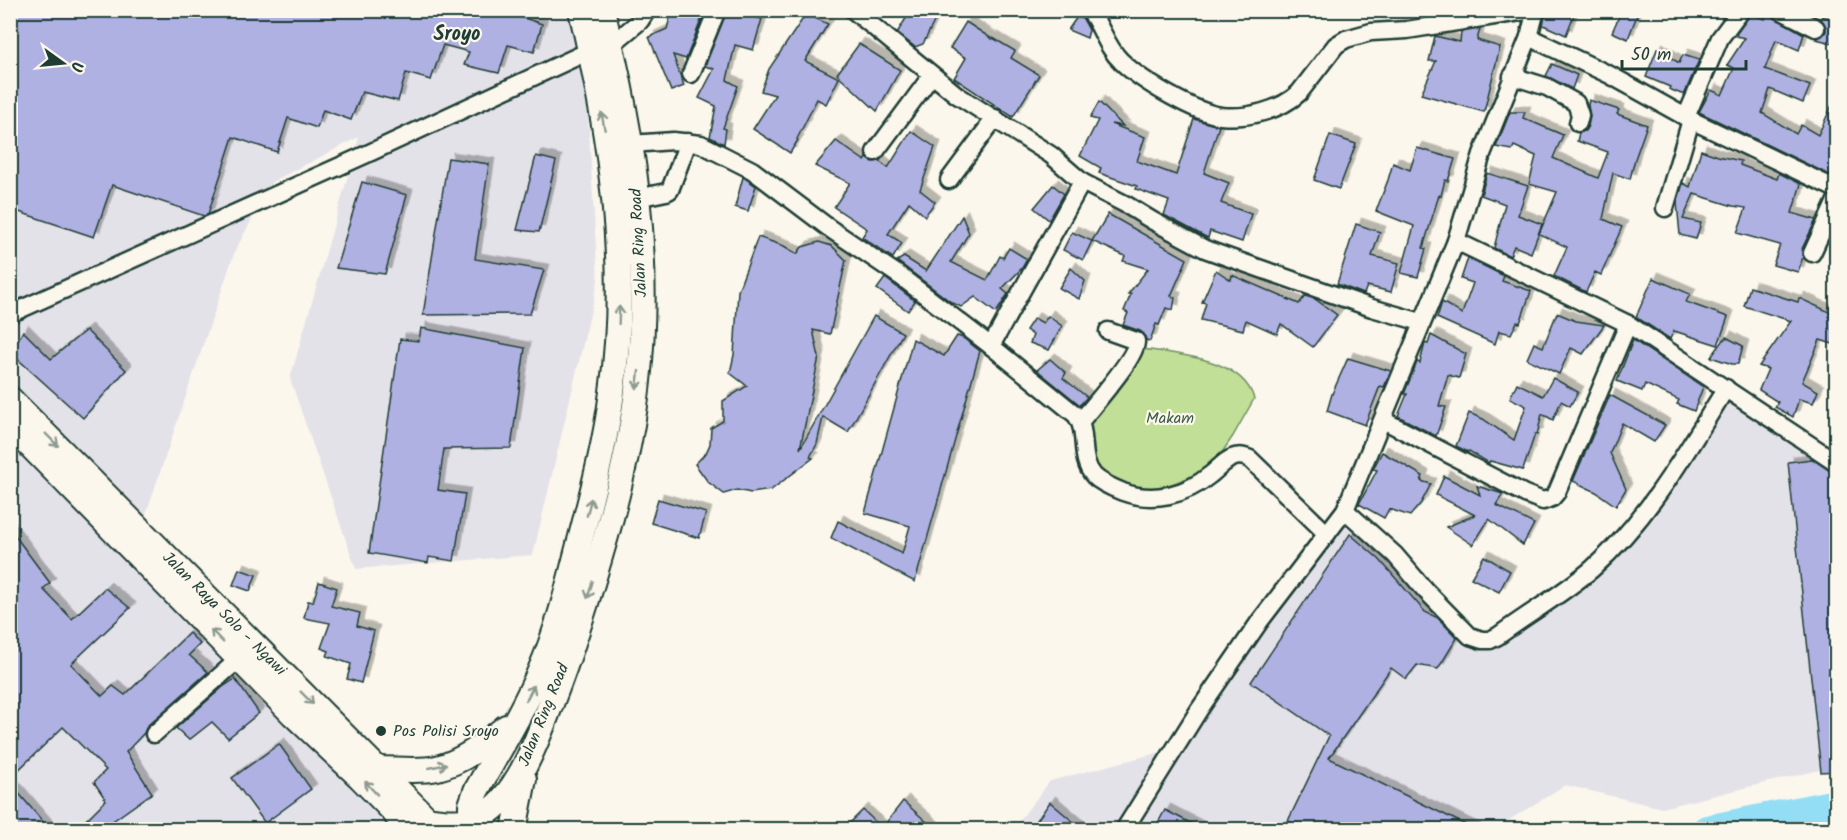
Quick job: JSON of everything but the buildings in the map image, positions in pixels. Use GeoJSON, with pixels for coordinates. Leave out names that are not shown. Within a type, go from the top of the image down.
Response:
{"type":"FeatureCollection","features":[{"type":"Feature","properties":{"kind":"highway","name":"Jalan Ring Road"},"geometry":{"type":"LineString","coordinates":[[471,825],[504,799],[532,750],[560,680],[599,561],[615,502],[629,440],[638,381],[643,288],[631,144],[600,48],[583,12]]}},
{"type":"Feature","properties":{"kind":"highway","name":"Jalan Ring Road"},"geometry":{"type":"LineString","coordinates":[[471,825],[471,805],[476,791],[540,671],[561,611],[596,479],[613,391],[619,323],[618,241],[600,48]]}},
{"type":"Feature","properties":{"kind":"highway","name":"Jalan Raya Solo - Ngawi"},"geometry":{"type":"LineString","coordinates":[[10,399],[380,769],[418,823]]}},
{"type":"Feature","properties":{"kind":"highway","name":"Jalan Raya Solo - Ngawi"},"geometry":{"type":"LineString","coordinates":[[10,425],[292,714],[360,777],[418,823]]}},
{"type":"Feature","properties":{"kind":"highway"},"geometry":{"type":"LineString","coordinates":[[380,769],[436,768],[459,760],[486,743],[515,720]]}},
{"type":"Feature","properties":{"kind":"highway"},"geometry":{"type":"LineString","coordinates":[[514,830],[520,793],[532,750]]}},
{"type":"Feature","properties":{"kind":"highway"},"geometry":{"type":"LineString","coordinates":[[418,823],[471,825]]}},
{"type":"Feature","properties":{"kind":"street"},"geometry":{"type":"LineString","coordinates":[[10,314],[600,48],[640,21],[647,10]]}},
{"type":"Feature","properties":{"kind":"street"},"geometry":{"type":"LineString","coordinates":[[691,74],[717,10]]}},
{"type":"Feature","properties":{"kind":"street"},"geometry":{"type":"LineString","coordinates":[[852,10],[957,95],[1051,155],[1082,182],[1153,221],[1205,249],[1372,308],[1421,322]]}},
{"type":"Feature","properties":{"kind":"street"},"geometry":{"type":"LineString","coordinates":[[1089,10],[1114,54],[1130,69],[1161,90],[1220,116],[1235,116],[1270,109],[1292,99],[1336,45],[1346,39],[1371,32],[1407,30],[1534,10],[1529,37],[1482,154],[1456,241],[1345,510],[1260,621],[1199,710],[1124,830]]}},
{"type":"Feature","properties":{"kind":"street"},"geometry":{"type":"LineString","coordinates":[[1665,207],[1689,118],[1720,38],[1741,10]]}},
{"type":"Feature","properties":{"kind":"street"},"geometry":{"type":"LineString","coordinates":[[1780,10],[1816,28]]}},
{"type":"Feature","properties":{"kind":"street"},"geometry":{"type":"LineString","coordinates":[[1529,37],[1610,75],[1689,118],[1836,189]]}},
{"type":"Feature","properties":{"kind":"street"},"geometry":{"type":"LineString","coordinates":[[875,152],[932,75]]}},
{"type":"Feature","properties":{"kind":"street"},"geometry":{"type":"LineString","coordinates":[[1512,76],[1547,87],[1576,103],[1580,116],[1578,123]]}},
{"type":"Feature","properties":{"kind":"street"},"geometry":{"type":"LineString","coordinates":[[949,180],[995,118]]}},
{"type":"Feature","properties":{"kind":"street"},"geometry":{"type":"LineString","coordinates":[[631,144],[662,141],[701,144],[752,170],[829,228],[900,276],[1076,415],[1080,422],[1084,457],[1088,468],[1107,484],[1133,495],[1145,498],[1156,497],[1189,489],[1209,476],[1228,459],[1244,456],[1250,459],[1327,534]]}},
{"type":"Feature","properties":{"kind":"street"},"geometry":{"type":"LineString","coordinates":[[637,198],[670,190],[688,142]]}},
{"type":"Feature","properties":{"kind":"street"},"geometry":{"type":"LineString","coordinates":[[991,346],[1082,182]]}},
{"type":"Feature","properties":{"kind":"street"},"geometry":{"type":"LineString","coordinates":[[1812,253],[1836,201]]}},
{"type":"Feature","properties":{"kind":"street"},"geometry":{"type":"LineString","coordinates":[[1456,241],[1628,324],[1836,461]]}},
{"type":"Feature","properties":{"kind":"street"},"geometry":{"type":"LineString","coordinates":[[1383,420],[1525,494],[1543,501],[1551,498],[1557,492],[1628,324]]}},
{"type":"Feature","properties":{"kind":"street"},"geometry":{"type":"LineString","coordinates":[[1080,422],[1136,348],[1136,341],[1108,331]]}},
{"type":"Feature","properties":{"kind":"street"},"geometry":{"type":"LineString","coordinates":[[1345,510],[1395,555],[1464,631],[1476,639],[1490,640],[1566,589],[1591,570],[1613,548],[1653,499],[1683,457],[1726,388]]}},
{"type":"Feature","properties":{"kind":"street"},"geometry":{"type":"LineString","coordinates":[[154,734],[239,659]]}},
{"type":"Feature","properties":{"kind":"shaded area"},"geometry":{"type":"Polygon","coordinates":[[[567,10],[582,16],[598,281],[533,555],[356,569],[290,379],[359,137],[272,182],[235,251],[145,517],[426,829],[11,829],[10,11],[567,10]]]}},
{"type":"Feature","properties":{"kind":"shaded area"},"geometry":{"type":"Polygon","coordinates":[[[1726,388],[1836,461],[1836,766],[1662,808],[1565,785],[1495,829],[1012,830],[1050,781],[1176,748],[1345,510],[1476,639],[1532,613],[1613,548],[1726,388]]]}},
{"type":"Feature","properties":{"kind":"green space","name":"Makam"},"geometry":{"type":"Polygon","coordinates":[[[1142,349],[1190,356],[1223,366],[1247,385],[1254,399],[1221,454],[1206,471],[1166,486],[1147,490],[1128,487],[1097,471],[1087,424],[1142,349]]]}},
{"type":"Feature","properties":{"kind":"waterway"},"geometry":{"type":"LineString","coordinates":[[1707,830],[1836,804]]}},
{"type":"Feature","properties":{"kind":"place","name":"Pos Polisi Sroyo"},"geometry":{"type":"Point","coordinates":[381,731]}},
{"type":"Feature","properties":{"kind":"district","name":"Sroyo"},"geometry":{"type":"Point","coordinates":[457,35]}}]}
